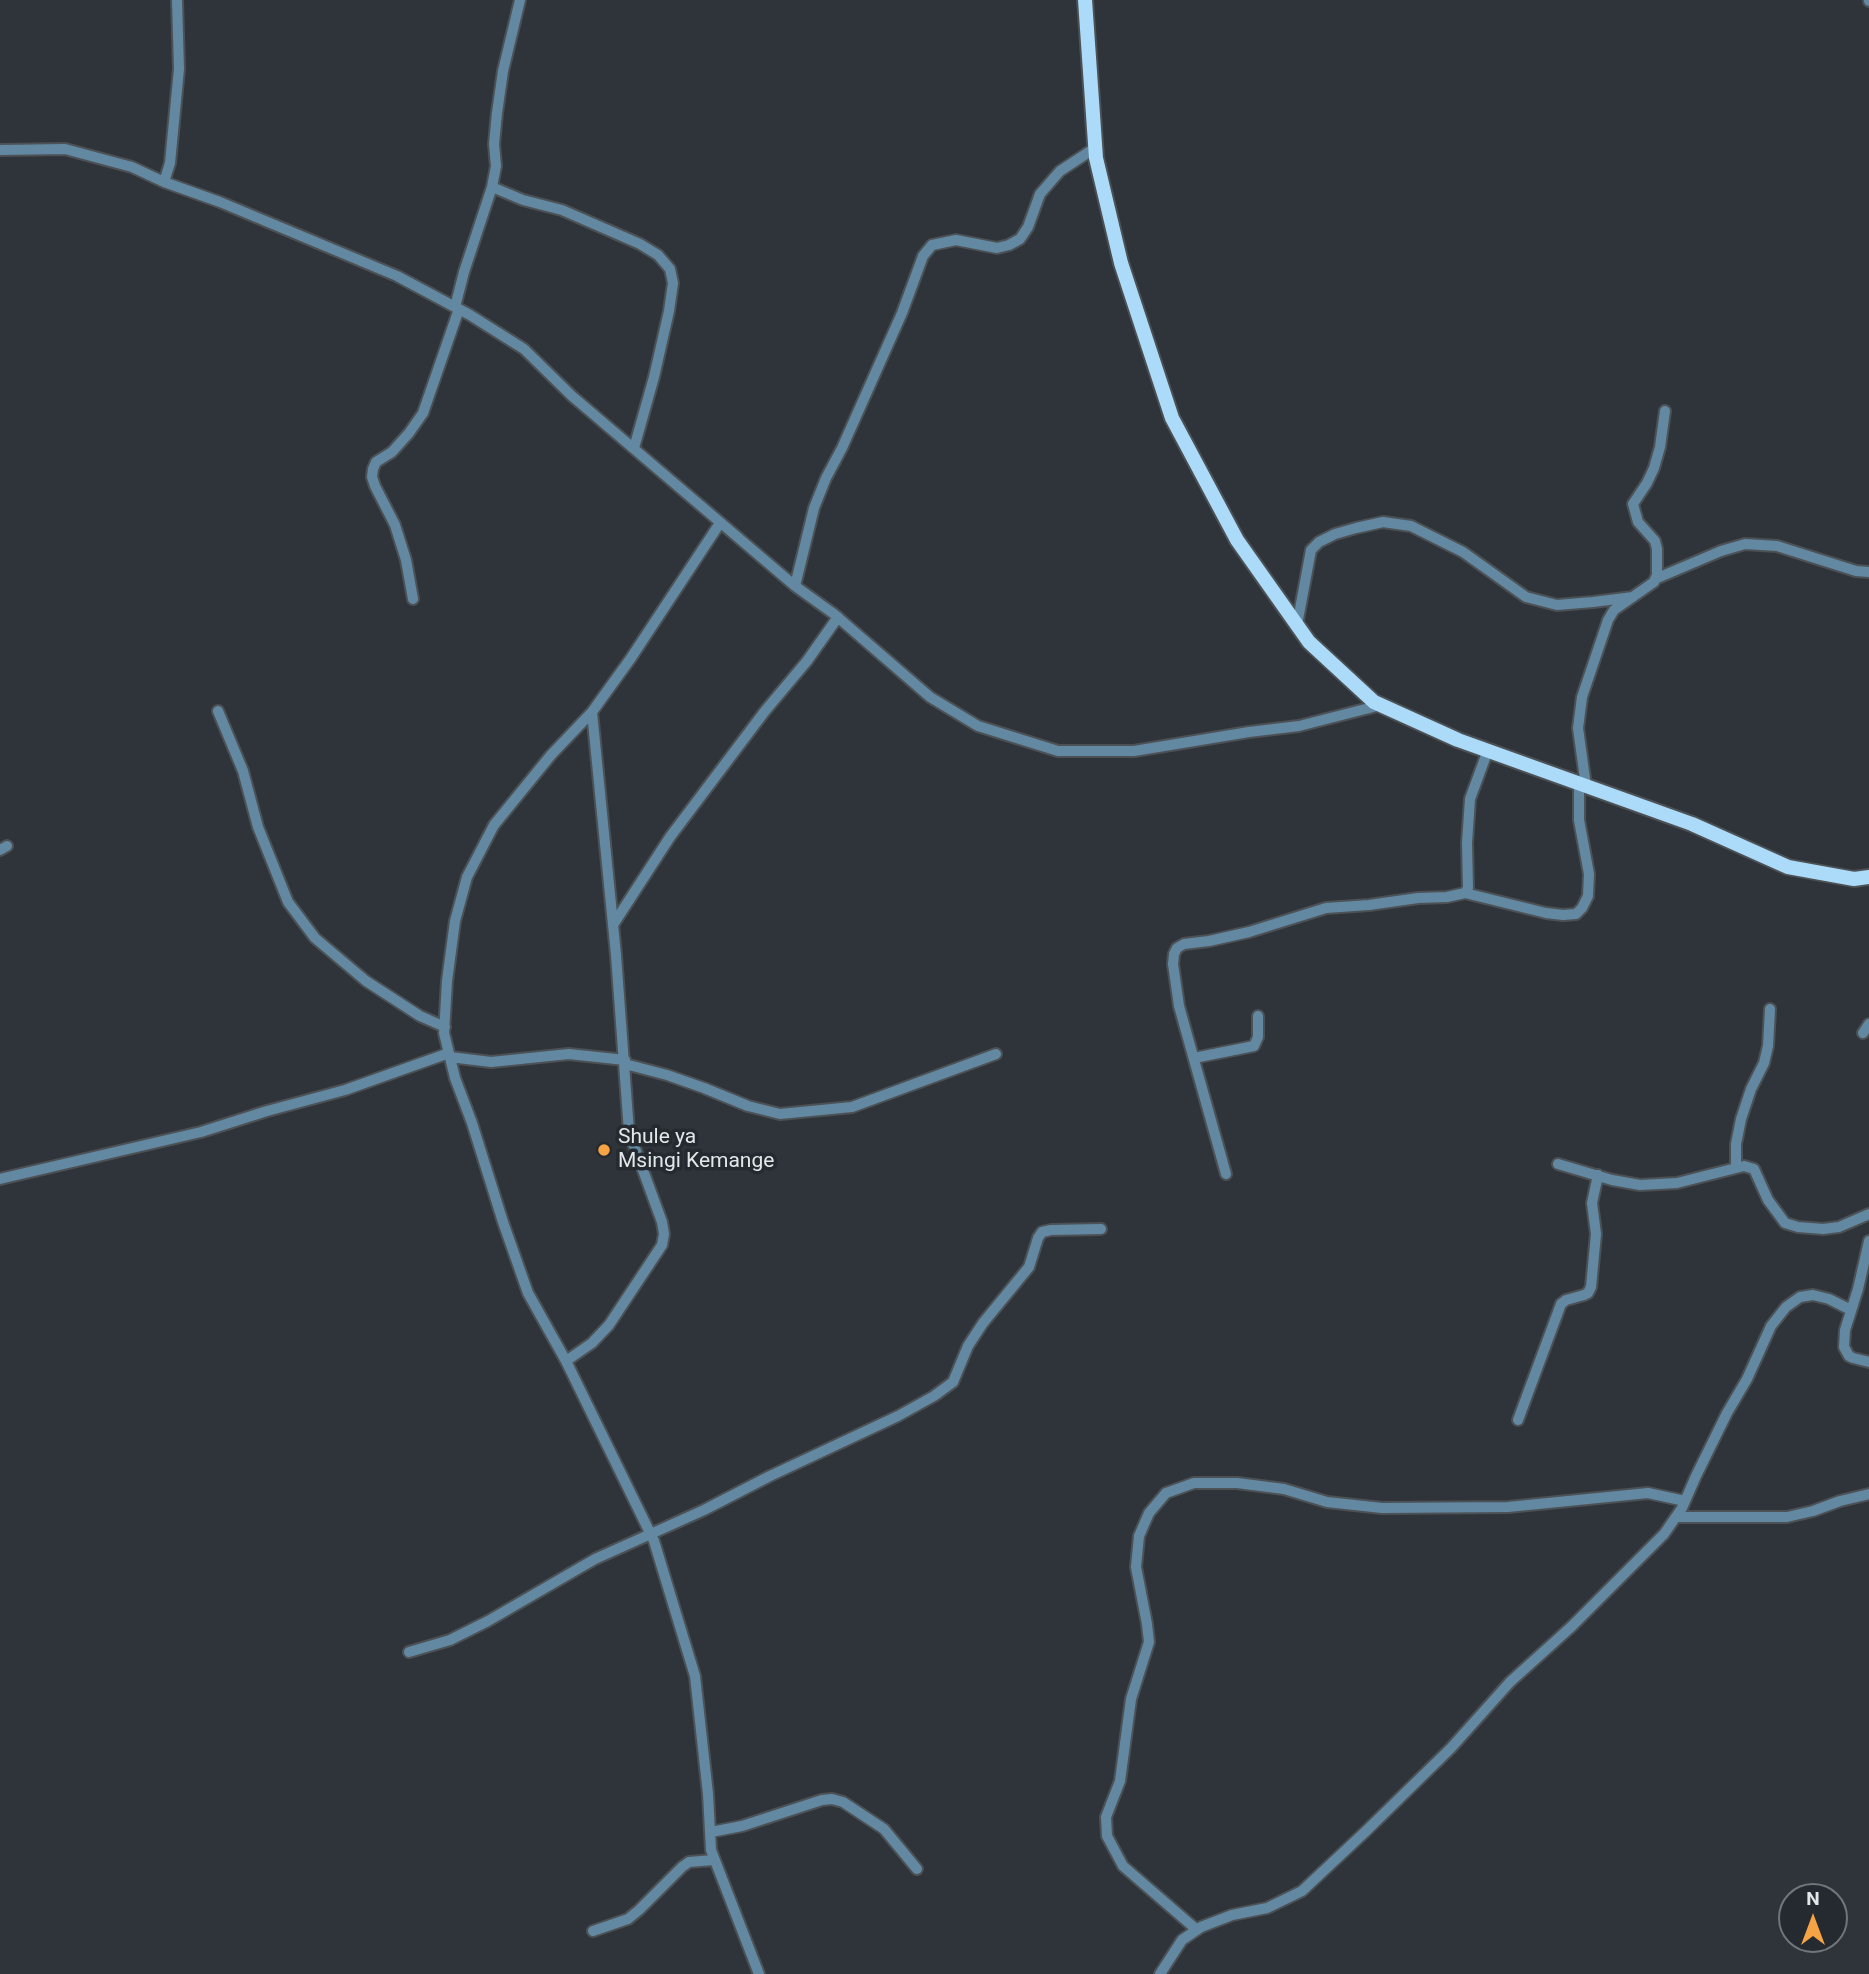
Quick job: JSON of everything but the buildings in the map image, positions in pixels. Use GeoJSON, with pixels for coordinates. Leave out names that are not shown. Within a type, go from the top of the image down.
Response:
{"type":"FeatureCollection","features":[{"type":"Feature","properties":{"kind":"main road"},"geometry":{"type":"LineString","coordinates":[[1085,0],[1096,158],[1121,263],[1172,418],[1237,540],[1309,642],[1374,702],[1458,740],[1692,824],[1788,867],[1854,879],[1869,877]]}},
{"type":"Feature","properties":{"kind":"street"},"geometry":{"type":"LineString","coordinates":[[164,182],[170,163],[179,69],[177,0]]}},
{"type":"Feature","properties":{"kind":"street"},"geometry":{"type":"LineString","coordinates":[[413,599],[396,525],[375,486],[373,469],[376,463],[392,452],[409,433],[423,413],[457,308],[464,272],[492,187],[503,71],[520,0]]}},
{"type":"Feature","properties":{"kind":"street"},"geometry":{"type":"LineString","coordinates":[[794,586],[814,508],[902,313],[923,256],[932,245],[956,240],[998,248],[1020,239],[1028,227],[1040,194],[1060,171],[1096,148]]}},
{"type":"Feature","properties":{"kind":"street"},"geometry":{"type":"LineString","coordinates":[[0,150],[65,149],[132,167],[397,276],[457,308],[524,349],[572,396],[794,586],[838,617],[930,697],[978,726],[1058,751],[1134,751],[1299,726],[1381,705]]}},
{"type":"Feature","properties":{"kind":"street"},"geometry":{"type":"LineString","coordinates":[[492,187],[523,200],[562,210],[640,244],[658,255],[670,269],[673,284],[669,311],[634,448]]}},
{"type":"Feature","properties":{"kind":"street"},"geometry":{"type":"LineString","coordinates":[[1656,579],[1655,541],[1638,522],[1633,504],[1654,468],[1665,411]]}},
{"type":"Feature","properties":{"kind":"street"},"geometry":{"type":"LineString","coordinates":[[1297,625],[1311,550],[1318,542],[1335,534],[1383,522],[1411,526],[1462,552],[1526,597],[1557,605],[1633,597]]}},
{"type":"Feature","properties":{"kind":"street"},"geometry":{"type":"LineString","coordinates":[[720,523],[592,712],[551,755],[494,825],[467,877],[455,921],[444,1033],[455,1078],[528,1293],[566,1361],[651,1535],[695,1676],[711,1850],[759,1974]]}},
{"type":"Feature","properties":{"kind":"street"},"geometry":{"type":"LineString","coordinates":[[1226,1174],[1179,1006],[1173,964],[1177,948],[1184,944],[1249,932],[1326,908],[1465,893],[1546,913],[1576,914],[1588,896],[1589,874],[1579,820],[1583,784],[1578,728],[1582,697],[1608,620],[1614,610],[1656,579],[1721,551],[1745,544],[1777,546],[1856,571],[1869,572]]}},
{"type":"Feature","properties":{"kind":"street"},"geometry":{"type":"LineString","coordinates":[[613,925],[670,837],[838,617]]}},
{"type":"Feature","properties":{"kind":"street"},"geometry":{"type":"LineString","coordinates":[[218,711],[243,771],[258,827],[288,902],[315,938],[366,981],[420,1016],[445,1027]]}},
{"type":"Feature","properties":{"kind":"street"},"geometry":{"type":"LineString","coordinates":[[566,1361],[592,1343],[609,1325],[662,1245],[664,1234],[629,1132],[613,925],[592,712]]}},
{"type":"Feature","properties":{"kind":"street"},"geometry":{"type":"LineString","coordinates":[[1465,893],[1468,888],[1469,800],[1488,750]]}},
{"type":"Feature","properties":{"kind":"street"},"geometry":{"type":"LineString","coordinates":[[1736,1166],[1736,1144],[1741,1119],[1751,1089],[1764,1063],[1768,1046],[1770,1009]]}},
{"type":"Feature","properties":{"kind":"street"},"geometry":{"type":"LineString","coordinates":[[1194,1058],[1254,1046],[1258,1037],[1258,1016]]}},
{"type":"Feature","properties":{"kind":"street"},"geometry":{"type":"LineString","coordinates":[[0,1179],[201,1132],[345,1090],[449,1055],[491,1062],[569,1054],[625,1062],[704,1088],[748,1106],[780,1114],[852,1107],[996,1054]]}},
{"type":"Feature","properties":{"kind":"street"},"geometry":{"type":"LineString","coordinates":[[1558,1164],[1640,1185],[1677,1183],[1744,1166],[1754,1169],[1768,1200],[1785,1223],[1823,1229],[1839,1227],[1869,1214]]}},
{"type":"Feature","properties":{"kind":"street"},"geometry":{"type":"LineString","coordinates":[[1518,1420],[1561,1304],[1588,1293],[1591,1287],[1596,1234],[1592,1203],[1598,1175]]}},
{"type":"Feature","properties":{"kind":"street"},"geometry":{"type":"LineString","coordinates":[[409,1652],[450,1640],[488,1622],[595,1559],[651,1535],[934,1396],[953,1382],[968,1346],[982,1323],[1029,1267],[1042,1232],[1101,1229]]}},
{"type":"Feature","properties":{"kind":"street"},"geometry":{"type":"LineString","coordinates":[[1869,1241],[1845,1330],[1844,1348],[1849,1356],[1869,1362]]}},
{"type":"Feature","properties":{"kind":"street"},"geometry":{"type":"LineString","coordinates":[[1160,1974],[1182,1940],[1197,1930],[1232,1915],[1267,1908],[1302,1891],[1451,1748],[1510,1682],[1572,1627],[1664,1534],[1685,1501],[1771,1326],[1786,1307],[1800,1297],[1813,1295],[1852,1310]]}},
{"type":"Feature","properties":{"kind":"street"},"geometry":{"type":"LineString","coordinates":[[1197,1930],[1123,1866],[1107,1836],[1106,1817],[1120,1781],[1131,1699],[1149,1642],[1136,1567],[1139,1536],[1149,1513],[1166,1493],[1194,1483],[1237,1483],[1284,1489],[1327,1502],[1382,1508],[1508,1507],[1648,1493],[1685,1501]]}},
{"type":"Feature","properties":{"kind":"street"},"geometry":{"type":"LineString","coordinates":[[1676,1517],[1787,1517],[1869,1494]]}},
{"type":"Feature","properties":{"kind":"street"},"geometry":{"type":"LineString","coordinates":[[711,1832],[742,1826],[821,1800],[832,1799],[843,1802],[884,1829],[917,1868]]}},
{"type":"Feature","properties":{"kind":"street"},"geometry":{"type":"LineString","coordinates":[[593,1931],[628,1919],[689,1862],[714,1860]]}},
{"type":"Feature","properties":{"kind":"place","name":"Shule ya Msingi Kemange"},"geometry":{"type":"Point","coordinates":[604,1150]}}]}
